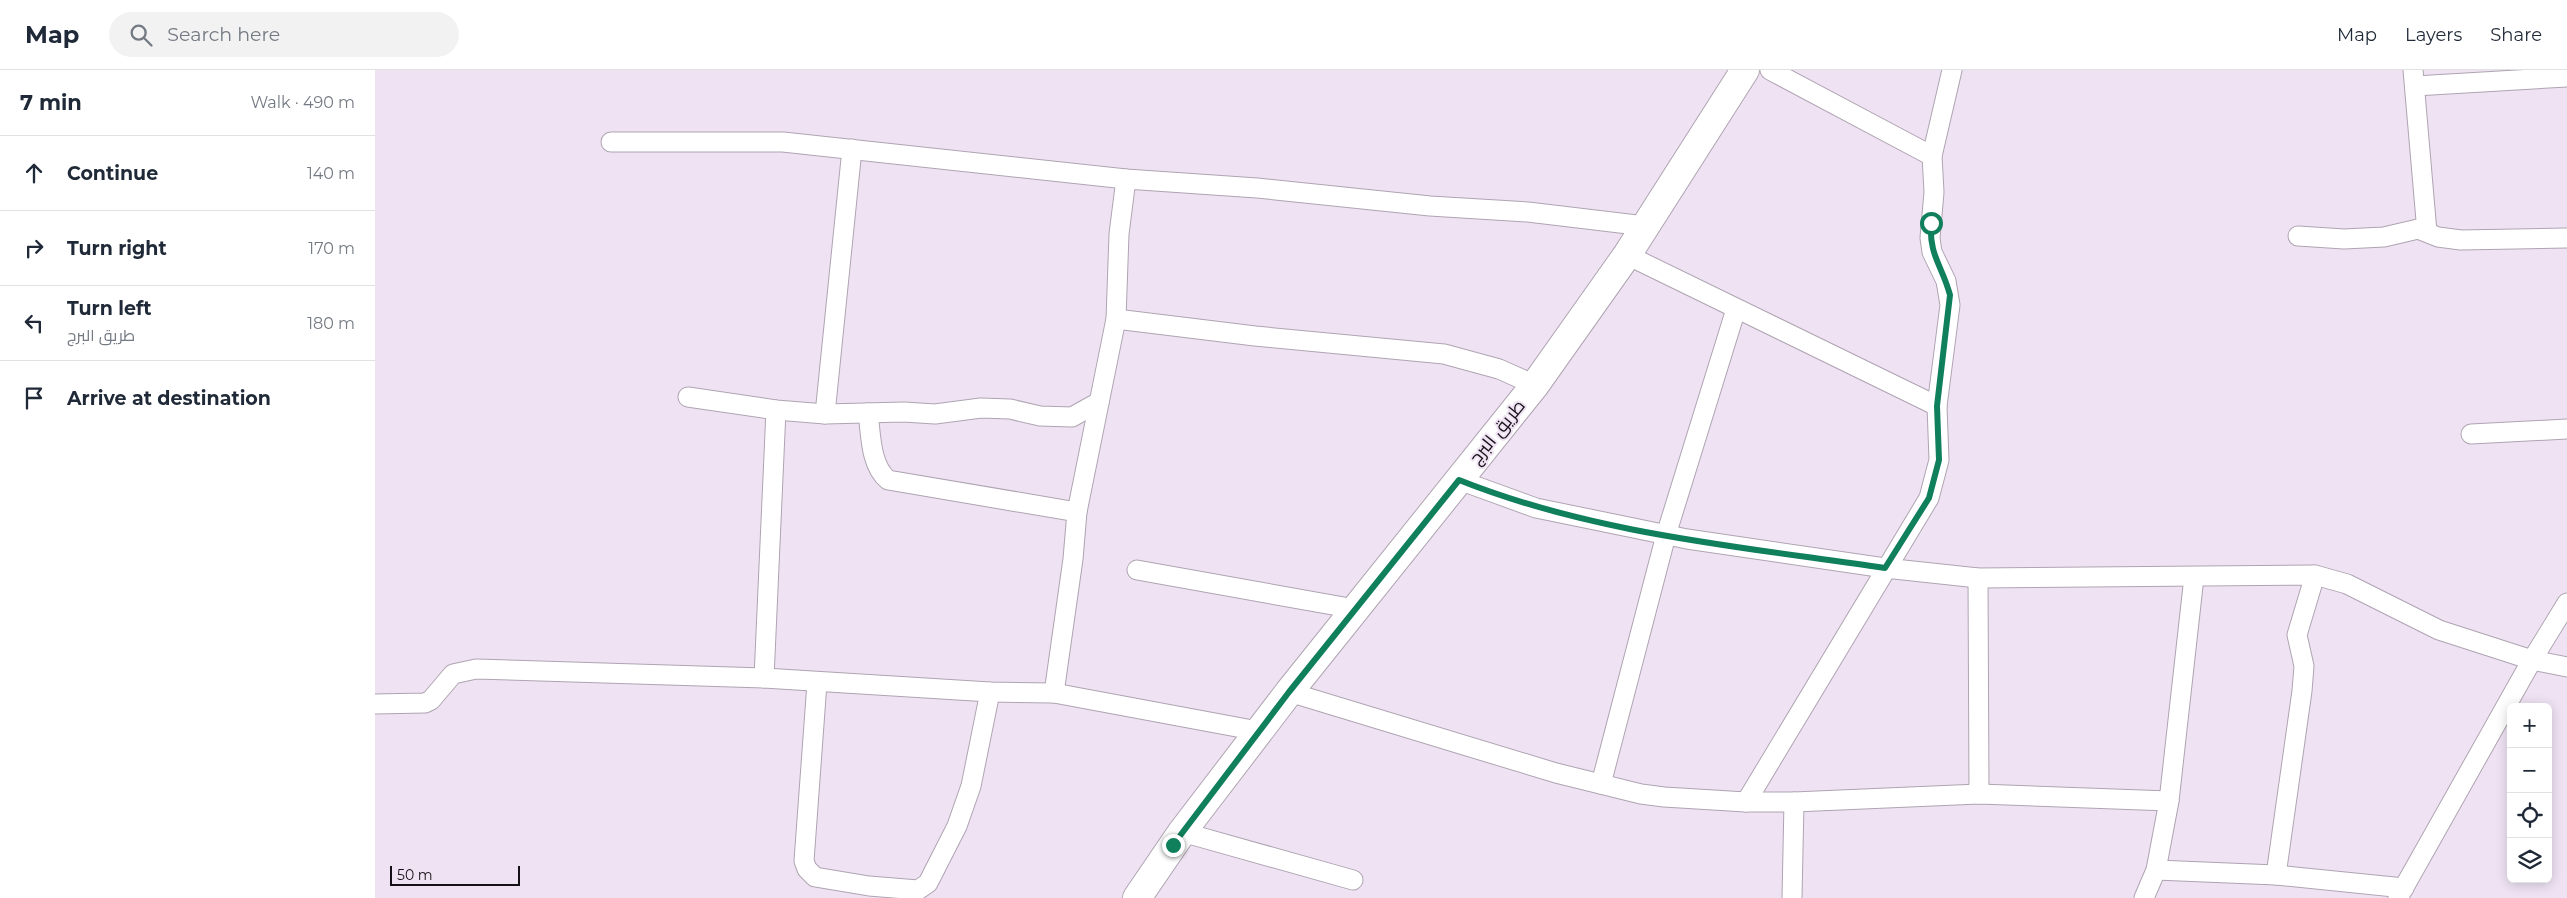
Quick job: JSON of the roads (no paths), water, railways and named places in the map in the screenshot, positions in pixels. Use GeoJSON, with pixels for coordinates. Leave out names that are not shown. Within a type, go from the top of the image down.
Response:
{"type":"FeatureCollection","features":[{"type":"Feature","properties":{"kind":"street","name":"طريق البرج"},"geometry":{"type":"LineString","coordinates":[[1137,898],[1182,832],[1258,731],[1535,385],[1627,255],[1745,70]]}},
{"type":"Feature","properties":{"kind":"street"},"geometry":{"type":"LineString","coordinates":[[1770,70],[1931,156]]}},
{"type":"Feature","properties":{"kind":"street"},"geometry":{"type":"LineString","coordinates":[[1746,802],[1885,568],[1929,498],[1939,460],[1937,406],[1950,295],[1946,281],[1932,252],[1930,238],[1934,192],[1931,156],[1952,70]]}},
{"type":"Feature","properties":{"kind":"street"},"geometry":{"type":"LineString","coordinates":[[2427,232],[2414,78],[2567,77]]}},
{"type":"Feature","properties":{"kind":"street"},"geometry":{"type":"LineString","coordinates":[[611,142],[783,142],[1126,179],[1257,188],[1430,206],[1528,212],[1645,226]]}},
{"type":"Feature","properties":{"kind":"street"},"geometry":{"type":"LineString","coordinates":[[825,414],[852,149]]}},
{"type":"Feature","properties":{"kind":"street"},"geometry":{"type":"LineString","coordinates":[[1054,693],[1073,559],[1077,512],[1116,319],[1119,234],[1126,179]]}},
{"type":"Feature","properties":{"kind":"street"},"geometry":{"type":"LineString","coordinates":[[2298,236],[2344,239],[2384,238],[2409,230],[2461,240],[2567,238]]}},
{"type":"Feature","properties":{"kind":"street"},"geometry":{"type":"LineString","coordinates":[[1627,255],[1937,406]]}},
{"type":"Feature","properties":{"kind":"street"},"geometry":{"type":"LineString","coordinates":[[1601,784],[1666,535],[1736,309]]}},
{"type":"Feature","properties":{"kind":"street"},"geometry":{"type":"LineString","coordinates":[[1116,319],[1265,337],[1444,354],[1499,369],[1535,385]]}},
{"type":"Feature","properties":{"kind":"street"},"geometry":{"type":"LineString","coordinates":[[688,397],[776,410],[825,414],[905,412],[935,414],[981,408],[1010,409],[1040,416],[1072,417],[1099,402]]}},
{"type":"Feature","properties":{"kind":"street"},"geometry":{"type":"LineString","coordinates":[[764,678],[776,410]]}},
{"type":"Feature","properties":{"kind":"street"},"geometry":{"type":"LineString","coordinates":[[869,413],[874,455],[880,473],[888,480],[1077,512]]}},
{"type":"Feature","properties":{"kind":"street"},"geometry":{"type":"LineString","coordinates":[[2471,434],[2567,429]]}},
{"type":"Feature","properties":{"kind":"street"},"geometry":{"type":"LineString","coordinates":[[1459,480],[1536,508],[1666,535],[1885,568],[1978,578],[2315,575],[2347,584],[2439,630],[2532,660],[2567,666]]}},
{"type":"Feature","properties":{"kind":"street"},"geometry":{"type":"LineString","coordinates":[[1137,570],[1355,609]]}},
{"type":"Feature","properties":{"kind":"street"},"geometry":{"type":"LineString","coordinates":[[2276,874],[2302,691],[2304,666],[2297,635],[2315,575]]}},
{"type":"Feature","properties":{"kind":"street"},"geometry":{"type":"LineString","coordinates":[[2144,898],[2156,870],[2169,801],[2193,577]]}},
{"type":"Feature","properties":{"kind":"street"},"geometry":{"type":"LineString","coordinates":[[1978,578],[1979,794]]}},
{"type":"Feature","properties":{"kind":"street"},"geometry":{"type":"LineString","coordinates":[[2156,870],[2276,874],[2401,893],[2532,660],[2567,603]]}},
{"type":"Feature","properties":{"kind":"street"},"geometry":{"type":"LineString","coordinates":[[375,704],[425,703],[431,700],[453,674],[475,669],[764,678],[817,683],[990,692],[1054,693],[1258,731]]}},
{"type":"Feature","properties":{"kind":"street"},"geometry":{"type":"LineString","coordinates":[[817,683],[804,861],[807,869],[815,877],[869,886],[918,890],[928,884],[957,826],[971,786],[990,692]]}},
{"type":"Feature","properties":{"kind":"street"},"geometry":{"type":"LineString","coordinates":[[1289,692],[1556,773],[1649,795],[1746,802],[1793,802],[1979,794],[2169,801]]}},
{"type":"Feature","properties":{"kind":"street"},"geometry":{"type":"LineString","coordinates":[[1792,898],[1793,802]]}},
{"type":"Feature","properties":{"kind":"street"},"geometry":{"type":"LineString","coordinates":[[1182,832],[1353,880]]}}]}
